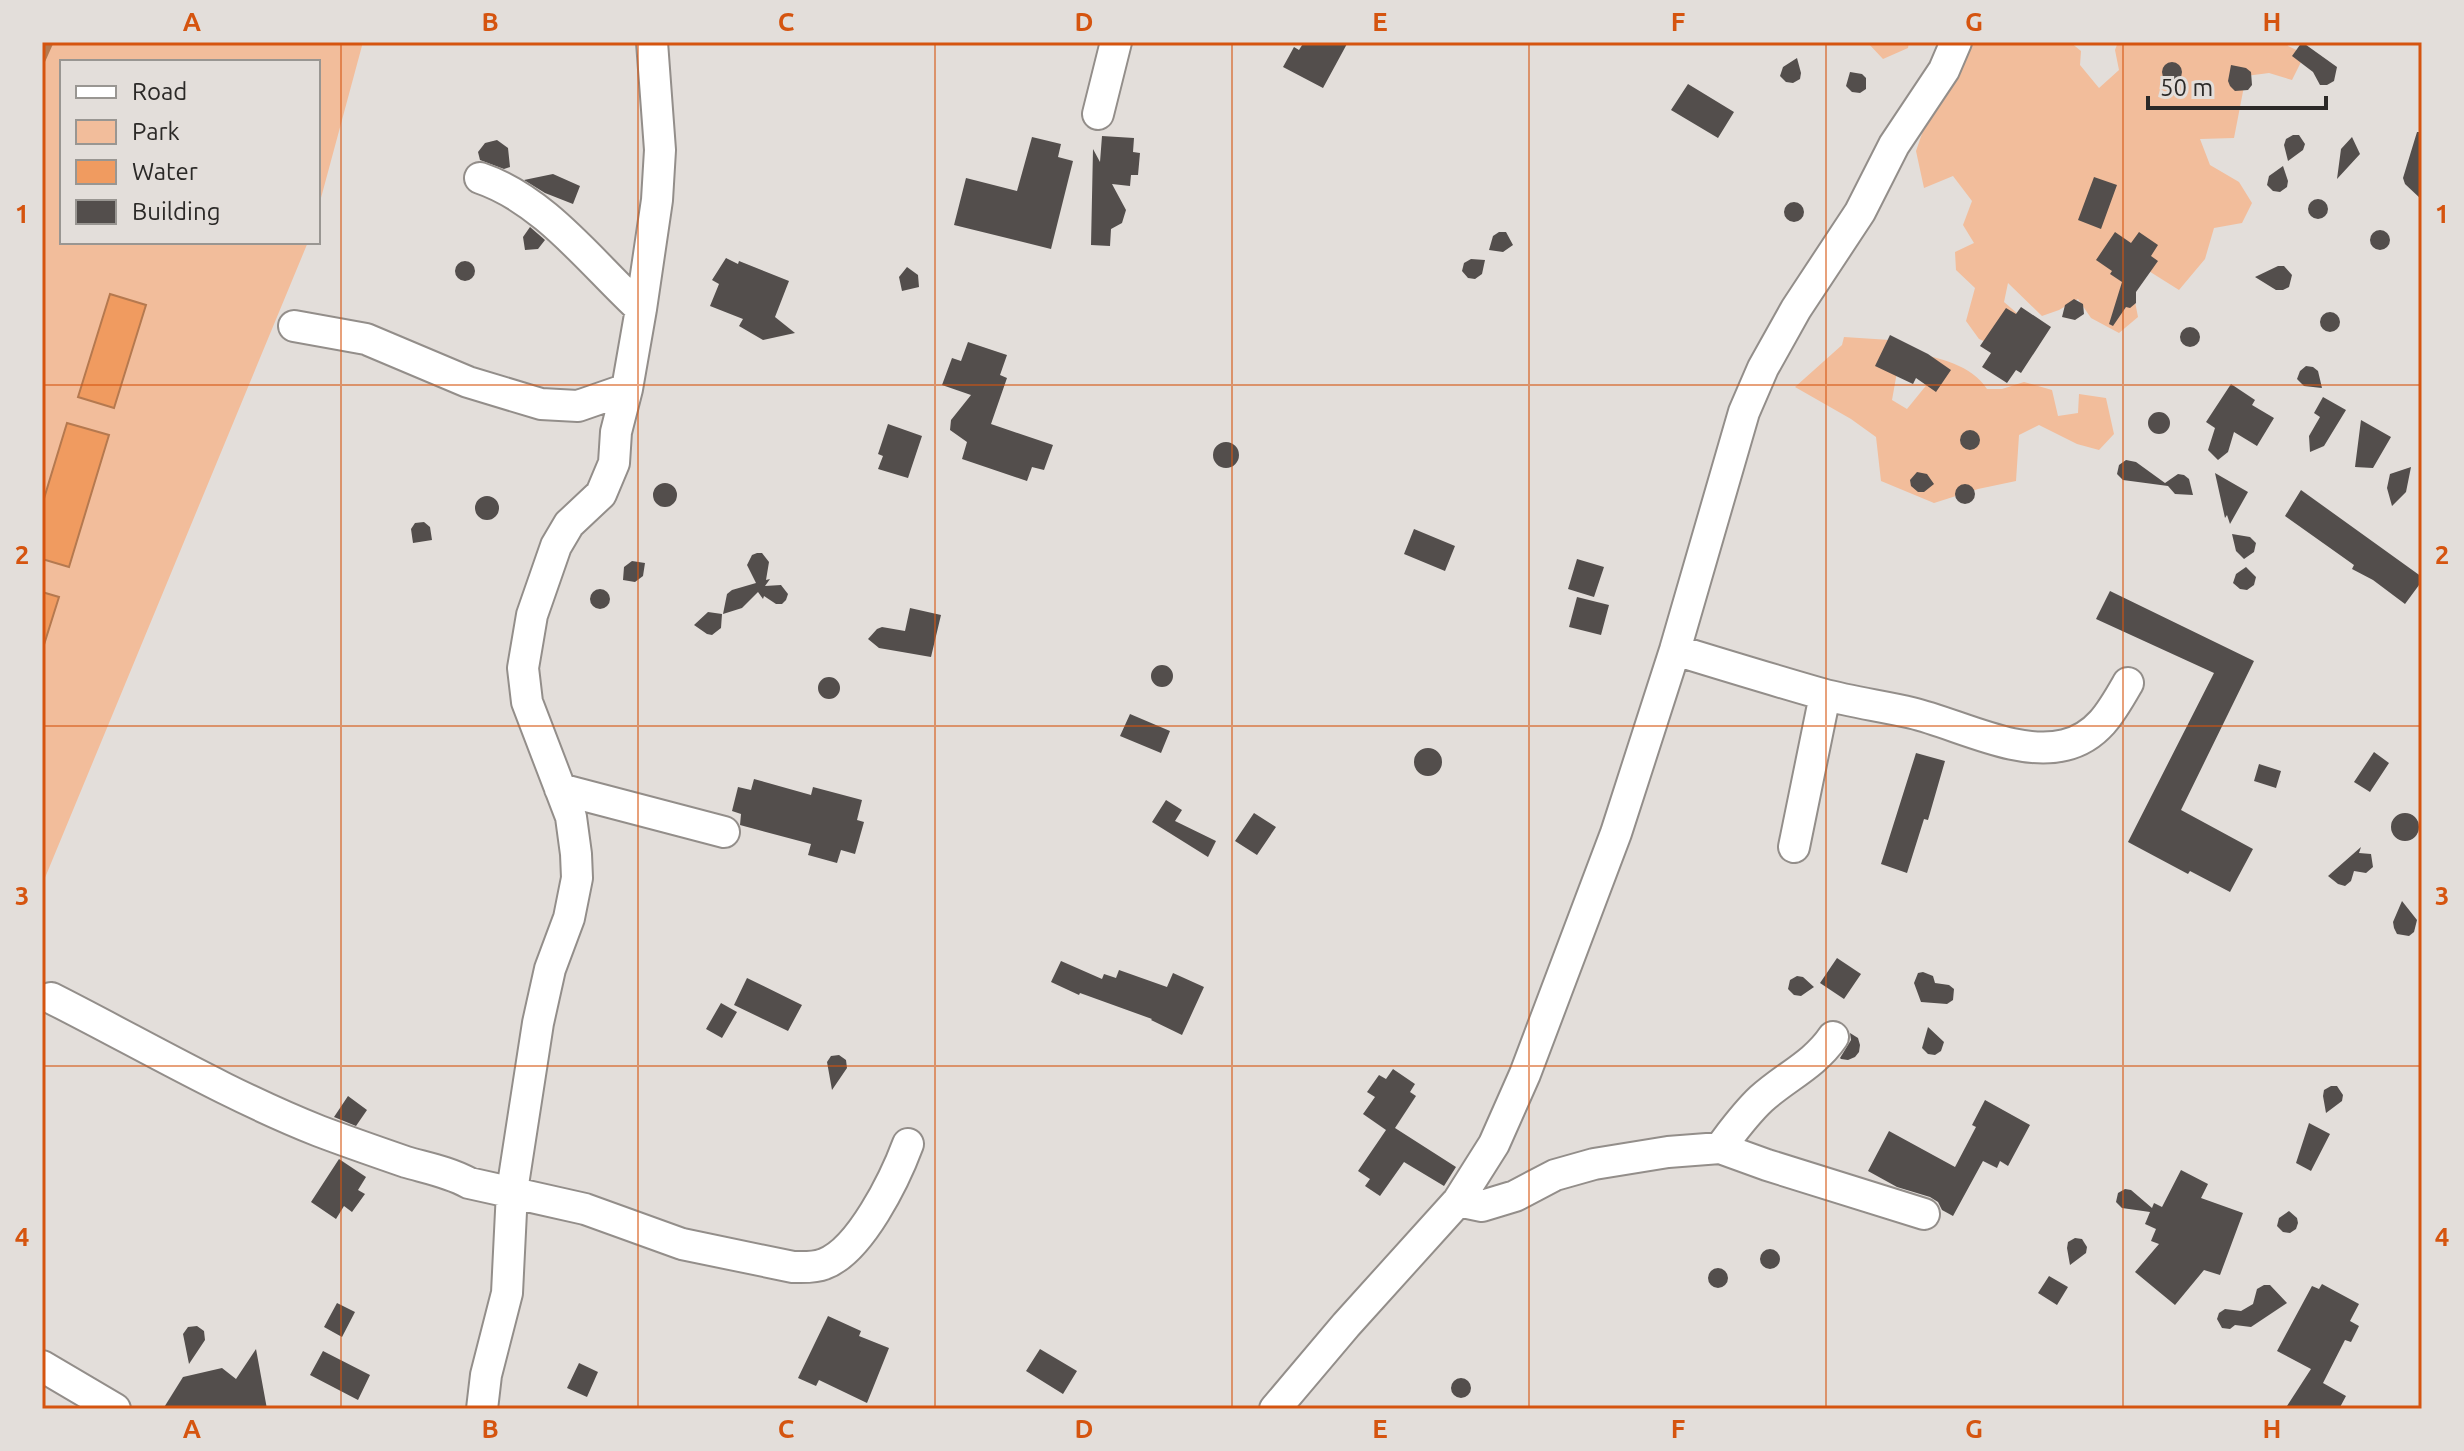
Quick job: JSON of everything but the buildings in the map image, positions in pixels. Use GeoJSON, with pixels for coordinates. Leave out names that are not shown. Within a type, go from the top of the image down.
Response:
{"type":"FeatureCollection","features":[{"type":"Feature","properties":{"kind":"street"},"geometry":{"type":"LineString","coordinates":[[482,1409],[486,1375],[507,1293],[512,1191],[543,1001],[550,969],[569,918],[577,878],[571,817],[527,702],[523,668],[526,641],[532,615],[561,536],[569,524],[601,494],[614,463],[616,432],[627,389],[653,236],[660,150],[652,42]]}},
{"type":"Feature","properties":{"kind":"street"},"geometry":{"type":"LineString","coordinates":[[1098,114],[1116,42]]}},
{"type":"Feature","properties":{"kind":"street"},"geometry":{"type":"LineString","coordinates":[[1275,1409],[1458,1201],[1494,1144],[1525,1074],[1616,833],[1675,650],[1744,412],[1763,368],[1796,309],[1854,222],[1894,145],[1944,70],[1956,42]]}},
{"type":"Feature","properties":{"kind":"street"},"geometry":{"type":"LineString","coordinates":[[480,178],[499,185],[536,208],[641,309]]}},
{"type":"Feature","properties":{"kind":"street"},"geometry":{"type":"LineString","coordinates":[[294,326],[366,339],[428,367],[526,400],[578,406],[627,389]]}},
{"type":"Feature","properties":{"kind":"street"},"geometry":{"type":"LineString","coordinates":[[578,406],[616,432]]}},
{"type":"Feature","properties":{"kind":"street"},"geometry":{"type":"LineString","coordinates":[[1675,650],[1825,695],[1913,713],[2039,749],[2068,745],[2096,730],[2108,718],[2128,683]]}},
{"type":"Feature","properties":{"kind":"street"},"geometry":{"type":"LineString","coordinates":[[1794,847],[1825,695]]}},
{"type":"Feature","properties":{"kind":"street"},"geometry":{"type":"LineString","coordinates":[[560,789],[724,832]]}},
{"type":"Feature","properties":{"kind":"street"},"geometry":{"type":"LineString","coordinates":[[51,998],[196,1075],[318,1130],[407,1162],[455,1175],[469,1183],[609,1216],[682,1244],[793,1267],[825,1264],[839,1256],[860,1233],[888,1190],[908,1144]]}},
{"type":"Feature","properties":{"kind":"street"},"geometry":{"type":"LineString","coordinates":[[1720,1148],[1762,1098],[1824,1051],[1833,1037]]}},
{"type":"Feature","properties":{"kind":"street"},"geometry":{"type":"LineString","coordinates":[[1458,1201],[1482,1206],[1515,1196],[1555,1175],[1594,1164],[1668,1152],[1720,1148],[1924,1214]]}},
{"type":"Feature","properties":{"kind":"street"},"geometry":{"type":"LineString","coordinates":[[42,1366],[115,1409]]}},
{"type":"Feature","properties":{"kind":"green space"},"geometry":{"type":"Polygon","coordinates":[[[42,42],[363,42],[320,202],[320,60],[60,60],[60,244],[307,244],[42,885],[42,42]]]}},
{"type":"Feature","properties":{"kind":"green space"},"geometry":{"type":"Polygon","coordinates":[[[1867,42],[1909,42],[1908,48],[1883,59],[1867,42]]]}},
{"type":"Feature","properties":{"kind":"green space"},"geometry":{"type":"Polygon","coordinates":[[[1976,42],[2070,42],[2081,51],[2080,65],[2099,88],[2119,70],[2115,50],[2118,42],[2286,42],[2305,54],[2292,80],[2269,73],[2246,76],[2234,138],[2200,139],[2210,165],[2239,182],[2252,203],[2242,223],[2214,228],[2205,259],[2179,290],[2144,268],[2132,286],[2138,317],[2119,333],[2091,318],[2078,299],[2042,316],[2008,283],[2004,302],[2025,320],[2007,351],[1979,339],[1966,321],[1975,288],[1956,270],[1955,252],[1974,243],[1963,225],[1972,201],[1953,176],[1924,188],[1916,151],[1937,90],[1952,61],[1976,42]]]}},
{"type":"Feature","properties":{"kind":"green space"},"geometry":{"type":"Polygon","coordinates":[[[1844,337],[1890,340],[1899,361],[1892,400],[1907,409],[1933,377],[1912,352],[1964,368],[1987,389],[2002,389],[2024,382],[2052,390],[2058,416],[2078,413],[2079,394],[2106,398],[2114,434],[2099,450],[2077,444],[2039,425],[2019,435],[2016,481],[1934,503],[1881,481],[1876,437],[1795,387],[1842,345],[1844,337]]]}},
{"type":"Feature","properties":{"kind":"water"},"geometry":{"type":"Polygon","coordinates":[[[110,294],[146,305],[114,408],[78,397],[110,294]]]}},
{"type":"Feature","properties":{"kind":"water"},"geometry":{"type":"Polygon","coordinates":[[[67,423],[109,435],[69,567],[42,559],[42,505],[67,423]]]}},
{"type":"Feature","properties":{"kind":"water"},"geometry":{"type":"Polygon","coordinates":[[[42,592],[59,597],[42,651],[42,592]]]}},
{"type":"Feature","properties":{"kind":"waterway"},"geometry":{"type":"LineString","coordinates":[[42,60],[50,42]]}}]}
